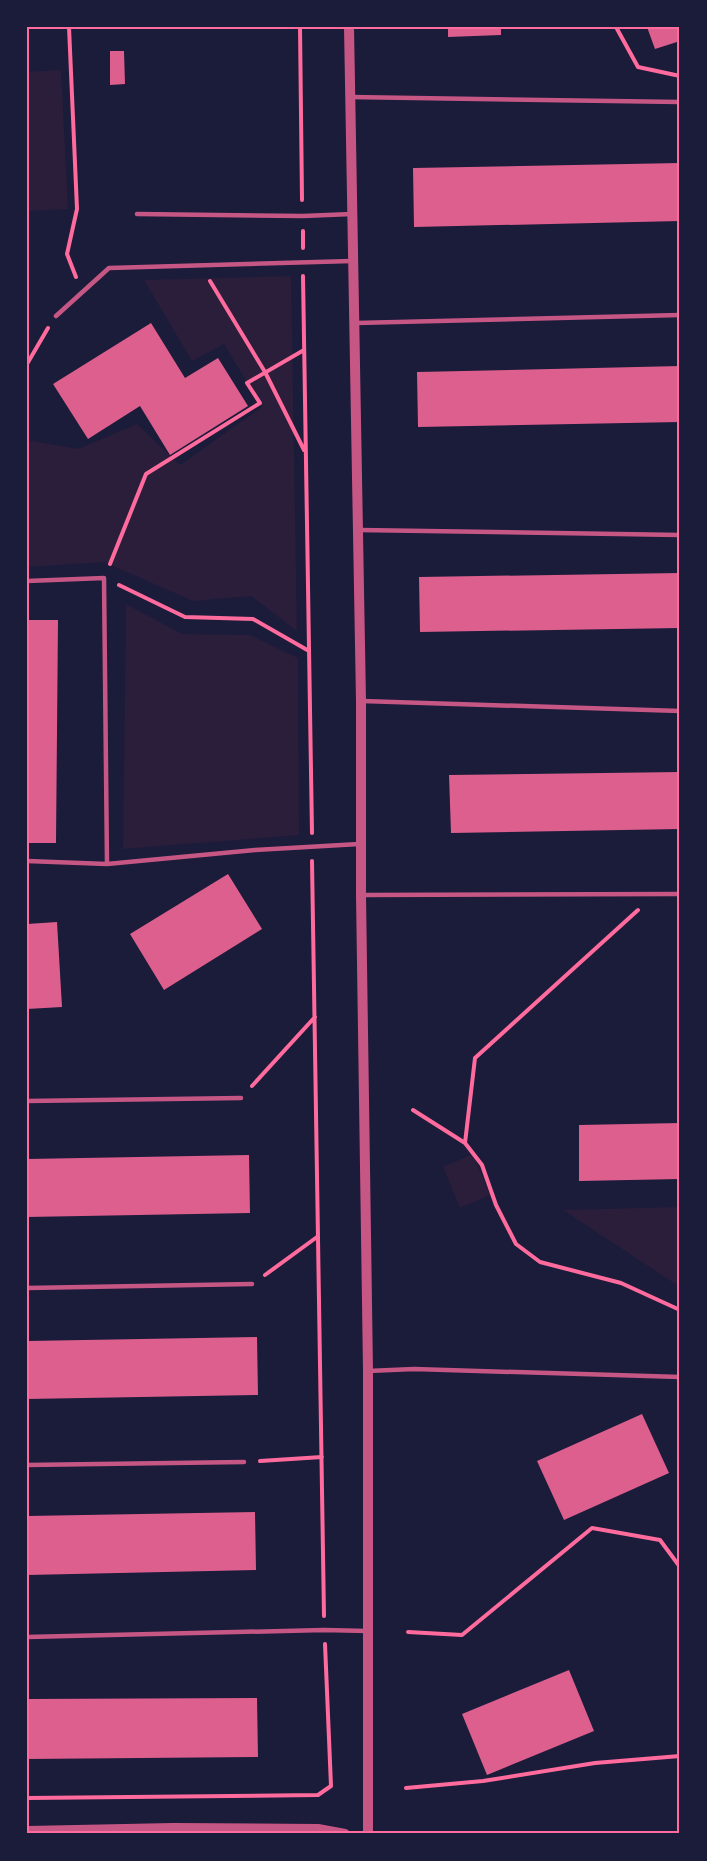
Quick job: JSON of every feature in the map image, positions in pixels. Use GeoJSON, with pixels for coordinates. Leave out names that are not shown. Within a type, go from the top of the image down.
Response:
{"type":"FeatureCollection","features":[{"type":"Feature","properties":{"kind":"street"},"geometry":{"type":"LineString","coordinates":[[349,27],[361,701],[361,895],[368,1371],[366,1682],[368,1834]]}},
{"type":"Feature","properties":{"kind":"street"},"geometry":{"type":"LineString","coordinates":[[27,1831],[172,1828],[318,1829],[345,1834]]}},
{"type":"Feature","properties":{"kind":"lane"},"geometry":{"type":"LineString","coordinates":[[350,97],[680,102]]}},
{"type":"Feature","properties":{"kind":"lane"},"geometry":{"type":"LineString","coordinates":[[137,214],[303,216],[352,214]]}},
{"type":"Feature","properties":{"kind":"lane"},"geometry":{"type":"LineString","coordinates":[[56,316],[109,268],[352,261]]}},
{"type":"Feature","properties":{"kind":"lane"},"geometry":{"type":"LineString","coordinates":[[354,323],[680,315]]}},
{"type":"Feature","properties":{"kind":"lane"},"geometry":{"type":"LineString","coordinates":[[359,530],[680,535]]}},
{"type":"Feature","properties":{"kind":"lane"},"geometry":{"type":"LineString","coordinates":[[27,581],[104,578],[107,864]]}},
{"type":"Feature","properties":{"kind":"lane"},"geometry":{"type":"LineString","coordinates":[[361,701],[680,711]]}},
{"type":"Feature","properties":{"kind":"lane"},"geometry":{"type":"LineString","coordinates":[[27,861],[107,864],[312,846],[361,844]]}},
{"type":"Feature","properties":{"kind":"lane"},"geometry":{"type":"LineString","coordinates":[[361,895],[680,894]]}},
{"type":"Feature","properties":{"kind":"lane"},"geometry":{"type":"LineString","coordinates":[[27,1101],[241,1098]]}},
{"type":"Feature","properties":{"kind":"lane"},"geometry":{"type":"LineString","coordinates":[[27,1288],[252,1284]]}},
{"type":"Feature","properties":{"kind":"lane"},"geometry":{"type":"LineString","coordinates":[[368,1371],[414,1369],[680,1377]]}},
{"type":"Feature","properties":{"kind":"lane"},"geometry":{"type":"LineString","coordinates":[[27,1465],[244,1462]]}},
{"type":"Feature","properties":{"kind":"lane"},"geometry":{"type":"LineString","coordinates":[[27,1637],[368,1631]]}},
{"type":"Feature","properties":{"kind":"path"},"geometry":{"type":"LineString","coordinates":[[69,27],[77,209],[68,254],[82,292]]}},
{"type":"Feature","properties":{"kind":"path"},"geometry":{"type":"LineString","coordinates":[[27,1798],[318,1795],[331,1786],[324,1630],[300,27]]}},
{"type":"Feature","properties":{"kind":"path"},"geometry":{"type":"LineString","coordinates":[[616,27],[638,67],[680,76]]}},
{"type":"Feature","properties":{"kind":"path"},"geometry":{"type":"LineString","coordinates":[[201,265],[265,372],[306,453]]}},
{"type":"Feature","properties":{"kind":"path"},"geometry":{"type":"LineString","coordinates":[[27,364],[56,316]]}},
{"type":"Feature","properties":{"kind":"path"},"geometry":{"type":"LineString","coordinates":[[304,350],[247,383],[260,404],[146,474],[104,578],[185,616],[253,619],[309,651]]}},
{"type":"Feature","properties":{"kind":"path"},"geometry":{"type":"LineString","coordinates":[[465,1143],[475,1058],[656,894]]}},
{"type":"Feature","properties":{"kind":"path"},"geometry":{"type":"LineString","coordinates":[[241,1098],[315,1017]]}},
{"type":"Feature","properties":{"kind":"path"},"geometry":{"type":"LineString","coordinates":[[413,1110],[465,1143],[482,1165],[496,1204],[516,1244],[540,1262],[621,1282],[680,1310]]}},
{"type":"Feature","properties":{"kind":"path"},"geometry":{"type":"LineString","coordinates":[[252,1284],[318,1237]]}},
{"type":"Feature","properties":{"kind":"path"},"geometry":{"type":"LineString","coordinates":[[244,1462],[322,1457]]}},
{"type":"Feature","properties":{"kind":"path"},"geometry":{"type":"LineString","coordinates":[[408,1632],[462,1635],[592,1528],[660,1539],[680,1567]]}},
{"type":"Feature","properties":{"kind":"path"},"geometry":{"type":"LineString","coordinates":[[406,1788],[483,1781],[595,1763],[680,1756]]}},
{"type":"Feature","properties":{"kind":"shaded area"},"geometry":{"type":"Polygon","coordinates":[[[61,70],[68,209],[27,211],[27,72],[61,70]]]}},
{"type":"Feature","properties":{"kind":"shaded area"},"geometry":{"type":"Polygon","coordinates":[[[291,276],[297,631],[251,596],[193,601],[104,562],[27,567],[27,440],[78,449],[137,424],[180,465],[262,407],[224,344],[192,361],[144,280],[291,276]]]}},
{"type":"Feature","properties":{"kind":"shaded area"},"geometry":{"type":"Polygon","coordinates":[[[126,604],[182,634],[250,635],[298,658],[299,835],[123,849],[126,604]]]}},
{"type":"Feature","properties":{"kind":"shaded area"},"geometry":{"type":"Polygon","coordinates":[[[473,1154],[490,1195],[460,1208],[443,1167],[473,1154]]]}},
{"type":"Feature","properties":{"kind":"shaded area"},"geometry":{"type":"Polygon","coordinates":[[[680,1207],[680,1287],[563,1210],[680,1207]]]}},
{"type":"Feature","properties":{"kind":"building"},"geometry":{"type":"Polygon","coordinates":[[[448,27],[501,27],[501,35],[448,37],[448,27]]]}},
{"type":"Feature","properties":{"kind":"building"},"geometry":{"type":"Polygon","coordinates":[[[647,27],[679,27],[680,41],[655,49],[647,27]]]}},
{"type":"Feature","properties":{"kind":"building"},"geometry":{"type":"Polygon","coordinates":[[[110,51],[124,51],[125,84],[110,85],[110,51]]]}},
{"type":"Feature","properties":{"kind":"building"},"geometry":{"type":"Polygon","coordinates":[[[680,163],[680,221],[414,227],[413,168],[680,163]]]}},
{"type":"Feature","properties":{"kind":"building"},"geometry":{"type":"Polygon","coordinates":[[[151,323],[185,378],[218,358],[248,406],[170,455],[140,406],[88,439],[53,384],[151,323]]]}},
{"type":"Feature","properties":{"kind":"building"},"geometry":{"type":"Polygon","coordinates":[[[680,366],[680,422],[418,427],[417,372],[680,366]]]}},
{"type":"Feature","properties":{"kind":"building"},"geometry":{"type":"Polygon","coordinates":[[[680,573],[680,628],[420,632],[419,577],[680,573]]]}},
{"type":"Feature","properties":{"kind":"building"},"geometry":{"type":"Polygon","coordinates":[[[27,620],[58,620],[56,843],[27,843],[27,620]]]}},
{"type":"Feature","properties":{"kind":"building"},"geometry":{"type":"Polygon","coordinates":[[[680,772],[680,829],[451,833],[449,775],[680,772]]]}},
{"type":"Feature","properties":{"kind":"building"},"geometry":{"type":"Polygon","coordinates":[[[228,874],[262,929],[164,990],[130,934],[228,874]]]}},
{"type":"Feature","properties":{"kind":"building"},"geometry":{"type":"Polygon","coordinates":[[[57,922],[62,1007],[27,1009],[27,924],[57,922]]]}},
{"type":"Feature","properties":{"kind":"building"},"geometry":{"type":"Polygon","coordinates":[[[680,1123],[680,1179],[579,1181],[579,1125],[680,1123]]]}},
{"type":"Feature","properties":{"kind":"building"},"geometry":{"type":"Polygon","coordinates":[[[249,1155],[250,1213],[27,1217],[27,1159],[249,1155]]]}},
{"type":"Feature","properties":{"kind":"building"},"geometry":{"type":"Polygon","coordinates":[[[257,1337],[258,1395],[27,1399],[27,1341],[257,1337]]]}},
{"type":"Feature","properties":{"kind":"building"},"geometry":{"type":"Polygon","coordinates":[[[642,1414],[669,1473],[564,1520],[537,1461],[642,1414]]]}},
{"type":"Feature","properties":{"kind":"building"},"geometry":{"type":"Polygon","coordinates":[[[255,1512],[256,1570],[27,1575],[27,1516],[255,1512]]]}},
{"type":"Feature","properties":{"kind":"building"},"geometry":{"type":"Polygon","coordinates":[[[569,1670],[594,1731],[487,1775],[462,1714],[569,1670]]]}},
{"type":"Feature","properties":{"kind":"building"},"geometry":{"type":"Polygon","coordinates":[[[257,1698],[258,1757],[27,1759],[27,1699],[257,1698]]]}}]}
